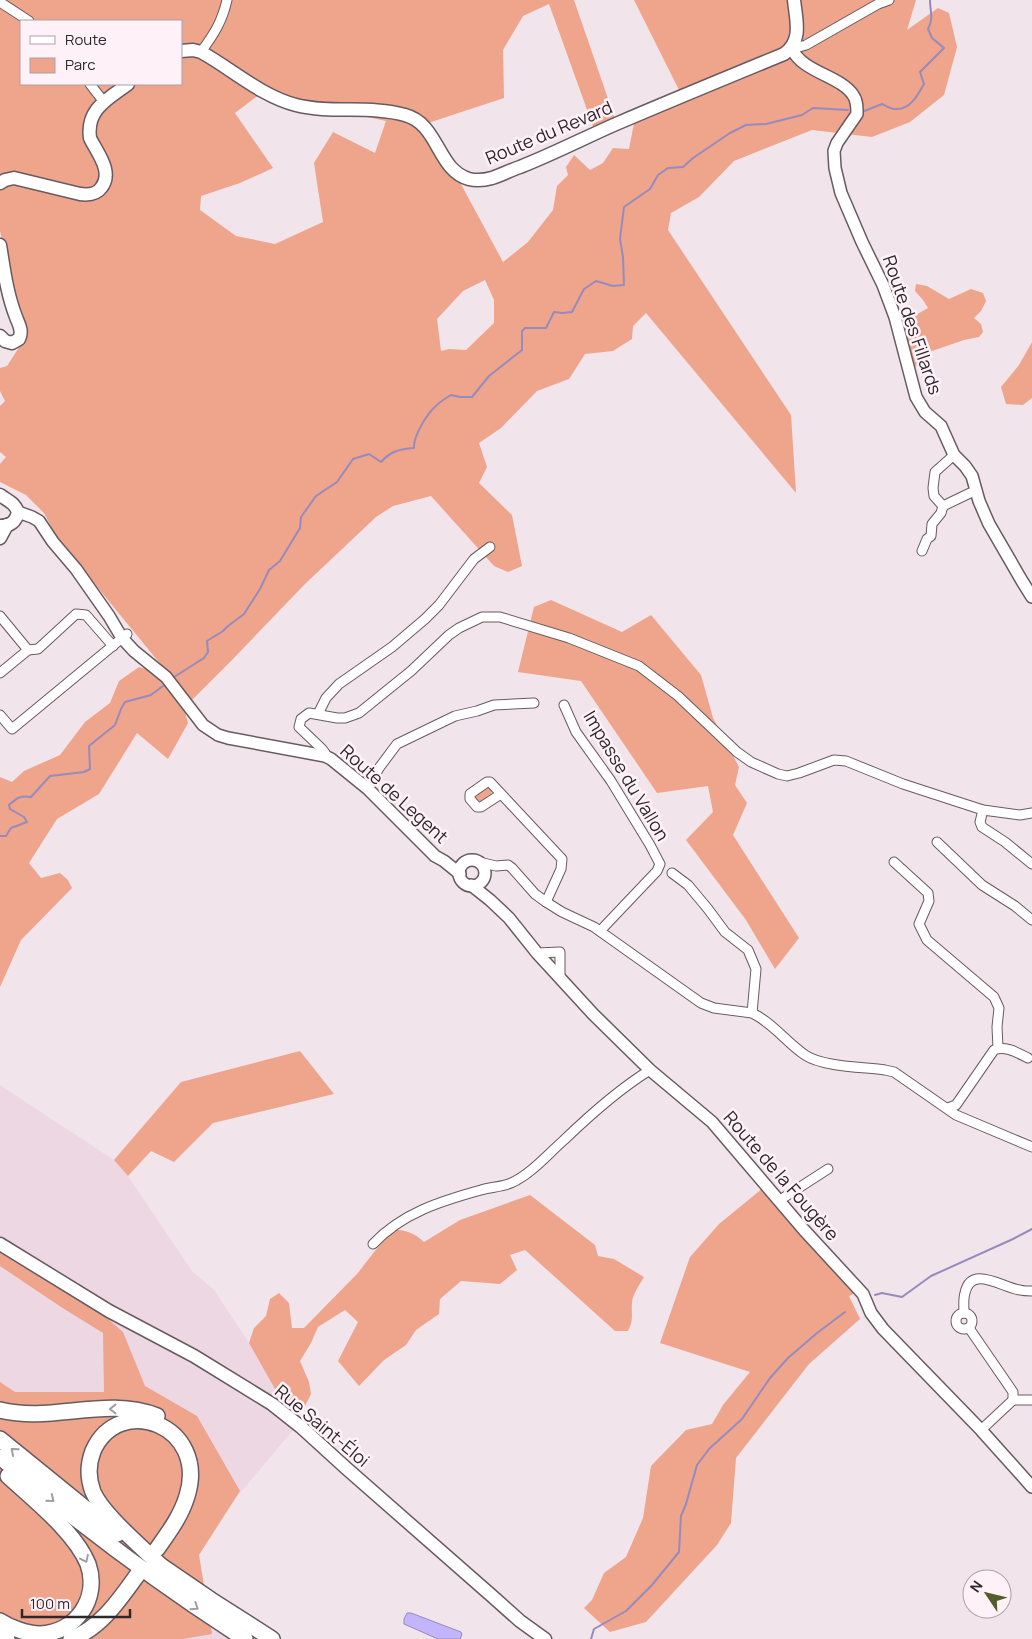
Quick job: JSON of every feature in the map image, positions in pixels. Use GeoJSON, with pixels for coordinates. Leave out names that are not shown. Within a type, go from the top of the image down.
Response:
{"type":"FeatureCollection","features":[{"type":"Feature","properties":{"kind":"highway"},"geometry":{"type":"LineString","coordinates":[[0,1410],[40,1415],[102,1409],[124,1409],[151,1414],[162,1418],[176,1427],[184,1436],[193,1454],[196,1470],[195,1484],[192,1499],[186,1512],[159,1550],[184,1504],[190,1485],[189,1459],[180,1441],[168,1429],[148,1422],[128,1422],[116,1426],[106,1433],[99,1441],[90,1463],[91,1486],[106,1512],[162,1567]]}},
{"type":"Feature","properties":{"kind":"highway"},"geometry":{"type":"LineString","coordinates":[[0,1439],[100,1520],[162,1567],[272,1639]]}},
{"type":"Feature","properties":{"kind":"highway"},"geometry":{"type":"LineString","coordinates":[[0,1457],[71,1516],[169,1590],[245,1639]]}},
{"type":"Feature","properties":{"kind":"highway"},"geometry":{"type":"LineString","coordinates":[[0,1468],[72,1538],[87,1563],[91,1575],[88,1602],[82,1613],[62,1629],[38,1634],[23,1631],[0,1622]]}},
{"type":"Feature","properties":{"kind":"highway"},"geometry":{"type":"LineString","coordinates":[[71,1639],[91,1628],[106,1615],[140,1576],[110,1618],[96,1632],[84,1639]]}},
{"type":"Feature","properties":{"kind":"highway"},"geometry":{"type":"LineString","coordinates":[[0,1622],[13,1633],[26,1639]]}},
{"type":"Feature","properties":{"kind":"highway"},"geometry":{"type":"LineString","coordinates":[[0,1634],[8,1639]]}},
{"type":"Feature","properties":{"kind":"main road"},"geometry":{"type":"LineString","coordinates":[[792,49],[796,41],[797,32],[794,0]]}},
{"type":"Feature","properties":{"kind":"main road","name":"Route du Revard"},"geometry":{"type":"LineString","coordinates":[[182,51],[193,50],[201,52],[271,96],[286,102],[315,108],[386,112],[411,117],[419,121],[428,131],[447,163],[454,170],[468,179],[476,180],[493,178],[792,49]]}},
{"type":"Feature","properties":{"kind":"main road"},"geometry":{"type":"LineString","coordinates":[[0,183],[14,178],[80,194],[88,195],[98,191],[105,182],[106,172],[90,138],[89,125],[94,112],[127,85]]}},
{"type":"Feature","properties":{"kind":"main road"},"geometry":{"type":"LineString","coordinates":[[0,245],[6,287],[21,331],[19,339],[12,343],[5,341],[0,336]]}},
{"type":"Feature","properties":{"kind":"main road"},"geometry":{"type":"LineString","coordinates":[[0,538],[10,521],[15,505],[2,498]]}},
{"type":"Feature","properties":{"kind":"main road","name":"Rue Saint-Éloi"},"geometry":{"type":"LineString","coordinates":[[0,1244],[108,1311],[187,1352],[272,1404],[301,1427],[492,1596],[545,1639]]}},
{"type":"Feature","properties":{"kind":"street"},"geometry":{"type":"LineString","coordinates":[[201,52],[215,34],[227,0]]}},
{"type":"Feature","properties":{"kind":"street"},"geometry":{"type":"LineString","coordinates":[[792,49],[806,45],[878,4],[889,0]]}},
{"type":"Feature","properties":{"kind":"street"},"geometry":{"type":"LineString","coordinates":[[0,2],[27,20]]}},
{"type":"Feature","properties":{"kind":"street","name":"Route des Fillards"},"geometry":{"type":"LineString","coordinates":[[792,49],[794,55],[800,61],[843,86],[855,98],[857,114],[837,143],[834,151],[835,168],[841,193],[892,309],[916,396],[925,412],[941,426],[954,455],[972,476],[989,524],[1032,597]]}},
{"type":"Feature","properties":{"kind":"street"},"geometry":{"type":"LineString","coordinates":[[91,85],[104,102]]}},
{"type":"Feature","properties":{"kind":"street"},"geometry":{"type":"LineString","coordinates":[[943,506],[934,496],[935,472],[954,455]]}},
{"type":"Feature","properties":{"kind":"street"},"geometry":{"type":"LineString","coordinates":[[943,506],[977,491]]}},
{"type":"Feature","properties":{"kind":"street"},"geometry":{"type":"LineString","coordinates":[[922,551],[927,538],[931,536],[932,524],[942,513],[943,506]]}},
{"type":"Feature","properties":{"kind":"street","name":"Route de Legent"},"geometry":{"type":"LineString","coordinates":[[10,521],[32,516],[39,521],[104,608],[120,639],[166,677],[203,725],[218,735],[332,759],[368,790],[435,856],[460,874]]}},
{"type":"Feature","properties":{"kind":"street"},"geometry":{"type":"LineString","coordinates":[[318,714],[326,698],[339,684],[392,647],[425,619],[439,605],[474,559],[490,547]]}},
{"type":"Feature","properties":{"kind":"street"},"geometry":{"type":"LineString","coordinates":[[0,673],[28,650],[38,649],[76,614],[86,615],[120,639],[12,729],[0,715]]}},
{"type":"Feature","properties":{"kind":"street"},"geometry":{"type":"LineString","coordinates":[[0,616],[28,650]]}},
{"type":"Feature","properties":{"kind":"street"},"geometry":{"type":"LineString","coordinates":[[325,756],[322,749],[299,727],[300,719],[304,715],[309,713],[345,718],[359,713],[460,628],[482,617],[500,617],[569,638],[639,666],[678,696],[737,752],[751,762],[766,769],[787,776],[834,760],[846,760],[903,784],[983,810],[1020,815],[1032,813]]}},
{"type":"Feature","properties":{"kind":"street"},"geometry":{"type":"LineString","coordinates":[[368,790],[378,768],[397,744],[455,716],[494,704],[534,702]]}},
{"type":"Feature","properties":{"kind":"street","name":"Impasse du Vallon"},"geometry":{"type":"LineString","coordinates":[[564,705],[576,732],[610,781],[660,864],[657,871],[600,931]]}},
{"type":"Feature","properties":{"kind":"street"},"geometry":{"type":"LineString","coordinates":[[501,794],[562,859],[561,870],[546,902]]}},
{"type":"Feature","properties":{"kind":"street"},"geometry":{"type":"LineString","coordinates":[[983,810],[980,822],[982,827],[1005,842],[1032,864]]}},
{"type":"Feature","properties":{"kind":"street"},"geometry":{"type":"LineString","coordinates":[[937,842],[982,885],[1015,906],[1032,920]]}},
{"type":"Feature","properties":{"kind":"street"},"geometry":{"type":"LineString","coordinates":[[486,870],[472,860],[465,862],[461,867],[460,874],[463,882],[474,886],[486,870],[508,865],[535,894],[546,902],[600,931],[701,1003],[714,1008],[752,1013],[764,1020],[810,1058],[825,1063],[894,1072],[956,1115],[1032,1147]]}},
{"type":"Feature","properties":{"kind":"street","name":"Route de Legent"},"geometry":{"type":"LineString","coordinates":[[444,861],[465,862]]}},
{"type":"Feature","properties":{"kind":"street"},"geometry":{"type":"LineString","coordinates":[[894,862],[928,893],[929,901],[919,924],[927,940],[994,997],[998,1008],[995,1050],[956,1105],[948,1108]]}},
{"type":"Feature","properties":{"kind":"street","name":"Route de la Fougère"},"geometry":{"type":"LineString","coordinates":[[486,870],[490,900]]}},
{"type":"Feature","properties":{"kind":"street"},"geometry":{"type":"LineString","coordinates":[[672,873],[688,885],[725,932],[748,950],[756,969],[752,1013]]}},
{"type":"Feature","properties":{"kind":"street","name":"Route de la Fougère"},"geometry":{"type":"LineString","coordinates":[[471,885],[490,900],[514,924],[537,953],[593,1014],[650,1070],[712,1122],[863,1294],[876,1320],[900,1348],[981,1430],[1032,1487]]}},
{"type":"Feature","properties":{"kind":"street"},"geometry":{"type":"LineString","coordinates":[[537,953],[560,952],[560,978]]}},
{"type":"Feature","properties":{"kind":"street"},"geometry":{"type":"LineString","coordinates":[[995,1050],[1006,1049],[1031,1058]]}},
{"type":"Feature","properties":{"kind":"street"},"geometry":{"type":"LineString","coordinates":[[373,1244],[383,1234],[409,1216],[443,1200],[510,1184],[531,1169],[577,1127],[638,1077],[650,1070]]}},
{"type":"Feature","properties":{"kind":"street"},"geometry":{"type":"LineString","coordinates":[[780,1200],[828,1169]]}},
{"type":"Feature","properties":{"kind":"street"},"geometry":{"type":"LineString","coordinates":[[1013,1400],[1013,1392],[969,1328],[961,1328],[956,1322],[959,1315],[964,1313],[965,1292],[970,1283],[976,1279],[983,1278],[1019,1290],[1032,1291]]}},
{"type":"Feature","properties":{"kind":"street"},"geometry":{"type":"LineString","coordinates":[[981,1430],[1013,1400],[1032,1400]]}},
{"type":"Feature","properties":{"kind":"shaded area"},"geometry":{"type":"Polygon","coordinates":[[[0,1085],[114,1160],[128,1176],[192,1271],[214,1290],[249,1343],[280,1398],[267,1410],[294,1429],[168,1578],[240,1639],[0,1639],[0,1085]]]}},
{"type":"Feature","properties":{"kind":"shaded area"},"geometry":{"type":"Polygon","coordinates":[[[407,1613],[461,1632],[462,1635],[460,1639],[438,1639],[404,1624],[407,1613]]]}},
{"type":"Feature","properties":{"kind":"green space"},"geometry":{"type":"Polygon","coordinates":[[[0,0],[574,0],[615,119],[594,129],[549,4],[523,16],[503,50],[504,98],[428,123],[503,262],[528,242],[553,210],[557,186],[568,175],[566,167],[574,155],[590,170],[603,163],[613,148],[629,149],[635,118],[681,99],[679,90],[634,0],[916,0],[907,30],[938,8],[949,13],[957,47],[944,95],[910,122],[872,137],[812,130],[734,161],[699,197],[671,213],[668,230],[791,415],[796,493],[646,313],[633,326],[632,339],[613,351],[585,354],[569,379],[537,391],[501,428],[479,443],[487,467],[479,483],[512,515],[522,566],[508,572],[494,566],[431,496],[393,506],[376,517],[305,584],[184,708],[188,723],[168,759],[137,733],[99,794],[57,819],[29,863],[41,878],[60,873],[68,880],[72,888],[21,940],[0,987],[0,777],[12,782],[24,771],[60,755],[85,722],[110,703],[119,681],[139,667],[155,672],[162,666],[57,538],[44,513],[26,495],[0,482],[0,464],[6,457],[0,452],[0,406],[5,401],[0,391],[0,368],[7,366],[27,335],[13,292],[0,231],[0,0]],[[260,94],[235,113],[273,168],[240,183],[201,196],[200,210],[236,236],[275,244],[323,222],[314,163],[333,132],[375,153],[386,121],[260,94]],[[485,280],[463,291],[437,319],[441,351],[449,349],[466,350],[494,323],[494,300],[485,280]]]}},
{"type":"Feature","properties":{"kind":"green space"},"geometry":{"type":"Polygon","coordinates":[[[916,284],[927,286],[949,299],[971,289],[983,293],[986,301],[981,311],[974,318],[981,324],[983,332],[979,337],[932,351],[913,369],[900,324],[928,308],[915,291],[916,284]]]}},
{"type":"Feature","properties":{"kind":"green space"},"geometry":{"type":"Polygon","coordinates":[[[1032,342],[1032,398],[1023,405],[1006,404],[1001,387],[1019,365],[1032,342]]]}},
{"type":"Feature","properties":{"kind":"green space"},"geometry":{"type":"Polygon","coordinates":[[[551,600],[622,632],[651,615],[701,675],[713,718],[739,767],[735,785],[747,803],[733,835],[799,938],[775,969],[746,920],[686,840],[713,812],[708,786],[657,793],[581,681],[518,672],[534,607],[551,600]]]}},
{"type":"Feature","properties":{"kind":"green space"},"geometry":{"type":"Polygon","coordinates":[[[488,787],[491,789],[492,796],[480,802],[476,800],[475,794],[488,787]]]}},
{"type":"Feature","properties":{"kind":"green space"},"geometry":{"type":"Polygon","coordinates":[[[300,1051],[334,1094],[213,1123],[174,1162],[151,1151],[128,1176],[114,1160],[181,1082],[300,1051]]]}},
{"type":"Feature","properties":{"kind":"green space"},"geometry":{"type":"Polygon","coordinates":[[[763,1188],[855,1293],[849,1296],[860,1319],[809,1364],[736,1458],[731,1523],[717,1545],[646,1622],[610,1632],[584,1608],[592,1600],[604,1573],[626,1557],[643,1518],[651,1466],[686,1430],[712,1424],[723,1405],[750,1372],[660,1343],[690,1257],[719,1224],[763,1188]]]}},
{"type":"Feature","properties":{"kind":"green space"},"geometry":{"type":"Polygon","coordinates":[[[530,1195],[595,1245],[598,1256],[614,1259],[644,1277],[633,1297],[632,1320],[628,1331],[615,1331],[525,1250],[510,1255],[517,1270],[500,1284],[461,1281],[440,1299],[439,1314],[416,1330],[406,1345],[384,1360],[359,1386],[338,1361],[358,1322],[345,1310],[318,1327],[300,1361],[309,1382],[311,1394],[303,1410],[280,1398],[249,1343],[254,1328],[266,1316],[270,1299],[279,1293],[289,1303],[292,1328],[304,1328],[357,1274],[392,1229],[409,1232],[424,1242],[460,1220],[530,1195]]]}},
{"type":"Feature","properties":{"kind":"green space"},"geometry":{"type":"Polygon","coordinates":[[[0,1250],[106,1317],[123,1332],[145,1386],[197,1416],[240,1491],[199,1555],[212,1634],[183,1639],[0,1639],[0,1382],[15,1392],[104,1392],[103,1333],[0,1266],[0,1250]]]}},
{"type":"Feature","properties":{"kind":"waterway"},"geometry":{"type":"LineString","coordinates":[[862,112],[882,104],[889,108],[902,108],[910,104],[924,84],[920,72],[944,48],[932,38],[928,29],[931,18],[930,0]]}},
{"type":"Feature","properties":{"kind":"waterway"},"geometry":{"type":"LineString","coordinates":[[174,677],[204,658],[208,652],[207,641],[244,614],[260,589],[269,570],[280,561],[300,528],[301,517],[316,496],[337,482],[353,459],[369,454],[381,462],[388,455],[396,451],[414,448],[416,437],[433,408],[451,395],[472,397],[489,376],[522,350],[522,331],[525,328],[546,328],[554,312],[572,312],[584,289],[596,281],[613,286],[624,285],[620,239],[624,207],[650,189],[658,175],[668,168],[683,167],[730,133],[746,125],[766,124],[802,115],[813,108],[848,110]]}},
{"type":"Feature","properties":{"kind":"waterway"},"geometry":{"type":"LineString","coordinates":[[0,836],[6,836],[11,828],[27,822],[24,817],[10,809],[9,805],[24,796],[31,797],[50,776],[84,772],[90,769],[89,746],[115,725],[125,702],[151,695],[163,686]]}},
{"type":"Feature","properties":{"kind":"waterway"},"geometry":{"type":"LineString","coordinates":[[875,1295],[882,1293],[902,1297],[931,1276],[1032,1229]]}},
{"type":"Feature","properties":{"kind":"waterway"},"geometry":{"type":"LineString","coordinates":[[591,1639],[594,1629],[626,1611],[652,1585],[679,1552],[681,1516],[697,1465],[709,1449],[742,1419],[770,1378],[788,1358],[845,1312]]}}]}
